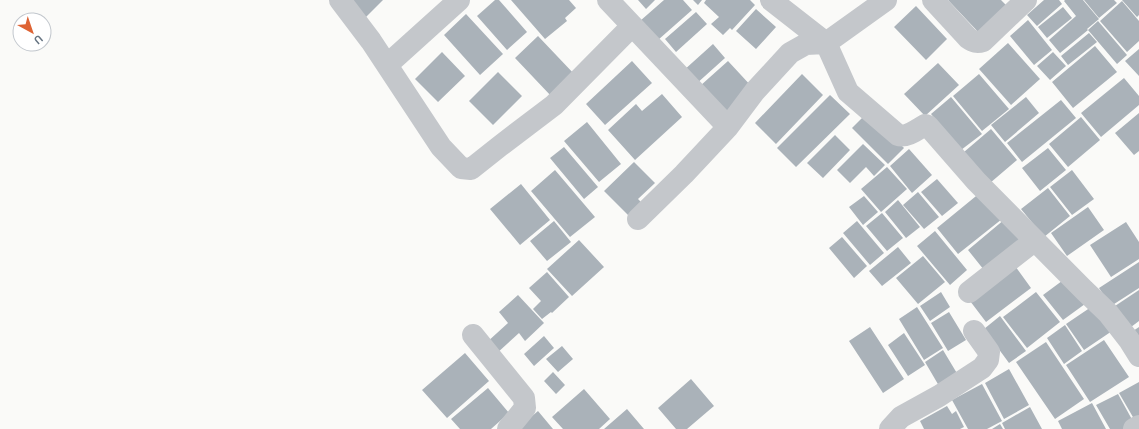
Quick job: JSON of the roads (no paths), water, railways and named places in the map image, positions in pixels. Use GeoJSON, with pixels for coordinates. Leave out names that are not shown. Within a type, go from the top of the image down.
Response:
{"type":"FeatureCollection","features":[{"type":"Feature","properties":{"kind":"street"},"geometry":{"type":"LineString","coordinates":[[340,0],[371,41],[441,147],[461,168],[471,169],[554,105],[632,26]]}},
{"type":"Feature","properties":{"kind":"street"},"geometry":{"type":"LineString","coordinates":[[387,65],[459,0]]}},
{"type":"Feature","properties":{"kind":"street"},"geometry":{"type":"LineString","coordinates":[[608,0],[728,127]]}},
{"type":"Feature","properties":{"kind":"street"},"geometry":{"type":"LineString","coordinates":[[771,0],[826,43],[848,92],[898,135],[905,136],[925,125],[928,126],[976,181],[1108,313],[1129,340],[1139,356]]}},
{"type":"Feature","properties":{"kind":"street"},"geometry":{"type":"LineString","coordinates":[[638,219],[684,174],[728,127],[754,91],[790,53],[806,44],[826,43],[886,0]]}},
{"type":"Feature","properties":{"kind":"street"},"geometry":{"type":"LineString","coordinates":[[933,0],[968,38],[973,42],[978,43],[984,41],[1026,0]]}},
{"type":"Feature","properties":{"kind":"street"},"geometry":{"type":"LineString","coordinates":[[969,292],[1034,240]]}},
{"type":"Feature","properties":{"kind":"street"},"geometry":{"type":"LineString","coordinates":[[890,429],[901,417],[939,396],[982,368],[988,360],[989,352],[974,330]]}},
{"type":"Feature","properties":{"kind":"street"},"geometry":{"type":"LineString","coordinates":[[473,335],[524,398],[525,408],[508,429]]}},
{"type":"Feature","properties":{"kind":"street"},"geometry":{"type":"LineString","coordinates":[[1134,429],[1139,426]]}}]}
